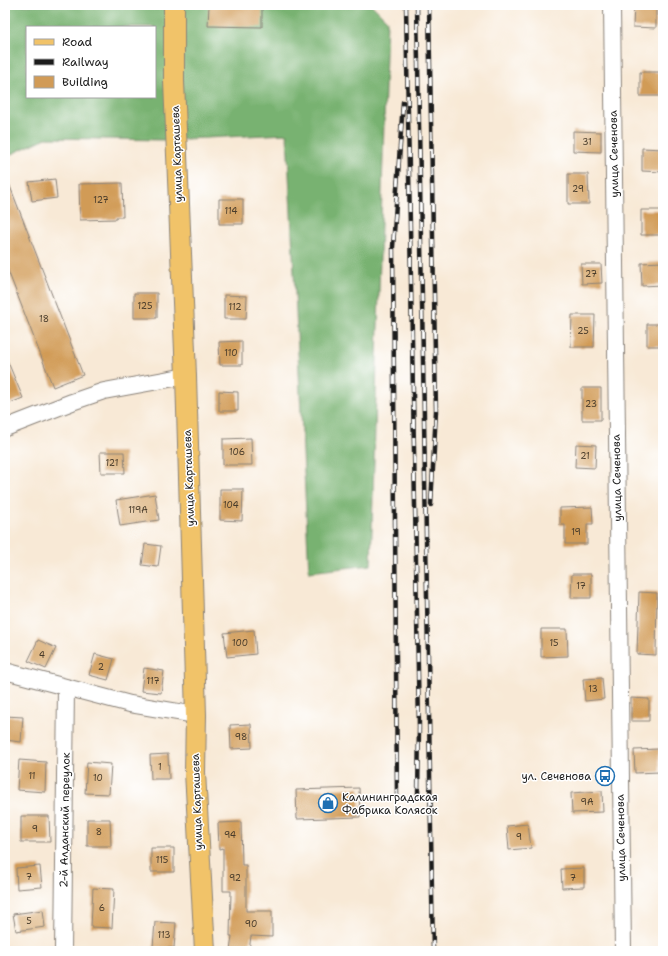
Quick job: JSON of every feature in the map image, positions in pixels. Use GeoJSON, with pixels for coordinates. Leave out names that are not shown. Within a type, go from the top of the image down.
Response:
{"type":"FeatureCollection","features":[{"type":"Feature","properties":{"kind":"main road","name":"улица Карташева"},"geometry":{"type":"LineString","coordinates":[[174,5],[174,81],[186,376],[196,715],[195,772],[205,951]]}},
{"type":"Feature","properties":{"kind":"street","name":"улица Сеченова"},"geometry":{"type":"LineString","coordinates":[[612,5],[622,951]]}},
{"type":"Feature","properties":{"kind":"street"},"geometry":{"type":"LineString","coordinates":[[5,428],[72,402],[104,392],[186,376]]}},
{"type":"Feature","properties":{"kind":"street"},"geometry":{"type":"LineString","coordinates":[[5,671],[130,704],[196,715]]}},
{"type":"Feature","properties":{"kind":"street","name":"2-й Алданский переулок"},"geometry":{"type":"LineString","coordinates":[[64,951],[66,688]]}},
{"type":"Feature","properties":{"kind":"green space"},"geometry":{"type":"Polygon","coordinates":[[[5,5],[372,5],[387,20],[371,565],[309,572],[287,134],[164,140],[46,138],[5,157],[5,5]]]}},
{"type":"Feature","properties":{"kind":"building"},"geometry":{"type":"Polygon","coordinates":[[[209,5],[262,5],[262,27],[208,26],[209,5]]]}},
{"type":"Feature","properties":{"kind":"building"},"geometry":{"type":"Polygon","coordinates":[[[634,5],[656,5],[656,28],[633,27],[634,5]]]}},
{"type":"Feature","properties":{"kind":"building"},"geometry":{"type":"Polygon","coordinates":[[[640,72],[662,72],[662,96],[640,96],[640,72]]]}},
{"type":"Feature","properties":{"kind":"building"},"geometry":{"type":"Polygon","coordinates":[[[573,131],[601,132],[601,152],[573,151],[573,131]]]}},
{"type":"Feature","properties":{"kind":"building"},"geometry":{"type":"Polygon","coordinates":[[[642,148],[663,149],[663,172],[642,171],[642,148]]]}},
{"type":"Feature","properties":{"kind":"building"},"geometry":{"type":"Polygon","coordinates":[[[568,174],[588,174],[589,204],[568,204],[568,174]]]}},
{"type":"Feature","properties":{"kind":"building"},"geometry":{"type":"Polygon","coordinates":[[[6,176],[83,375],[53,387],[5,263],[6,176]]]}},
{"type":"Feature","properties":{"kind":"building"},"geometry":{"type":"Polygon","coordinates":[[[55,179],[57,198],[32,201],[29,182],[55,179]]]}},
{"type":"Feature","properties":{"kind":"building"},"geometry":{"type":"Polygon","coordinates":[[[122,183],[123,217],[116,217],[116,219],[80,220],[79,184],[122,183]]]}},
{"type":"Feature","properties":{"kind":"building"},"geometry":{"type":"Polygon","coordinates":[[[219,199],[243,199],[243,224],[219,224],[219,199]]]}},
{"type":"Feature","properties":{"kind":"building"},"geometry":{"type":"Polygon","coordinates":[[[641,210],[663,210],[662,235],[641,235],[641,210]]]}},
{"type":"Feature","properties":{"kind":"building"},"geometry":{"type":"Polygon","coordinates":[[[663,262],[663,285],[642,286],[641,263],[663,262]]]}},
{"type":"Feature","properties":{"kind":"building"},"geometry":{"type":"Polygon","coordinates":[[[581,264],[601,264],[602,283],[582,284],[581,264]]]}},
{"type":"Feature","properties":{"kind":"building"},"geometry":{"type":"Polygon","coordinates":[[[134,293],[157,293],[157,318],[134,318],[134,293]]]}},
{"type":"Feature","properties":{"kind":"building"},"geometry":{"type":"Polygon","coordinates":[[[224,295],[247,296],[246,319],[224,319],[224,295]]]}},
{"type":"Feature","properties":{"kind":"building"},"geometry":{"type":"Polygon","coordinates":[[[572,315],[595,315],[594,347],[571,347],[572,315]]]}},
{"type":"Feature","properties":{"kind":"building"},"geometry":{"type":"Polygon","coordinates":[[[647,324],[663,324],[663,346],[647,346],[647,324]]]}},
{"type":"Feature","properties":{"kind":"building"},"geometry":{"type":"Polygon","coordinates":[[[242,341],[242,365],[220,365],[219,342],[242,341]]]}},
{"type":"Feature","properties":{"kind":"building"},"geometry":{"type":"Polygon","coordinates":[[[5,355],[23,398],[5,405],[5,355]]]}},
{"type":"Feature","properties":{"kind":"building"},"geometry":{"type":"Polygon","coordinates":[[[582,388],[601,388],[601,420],[582,420],[582,388]]]}},
{"type":"Feature","properties":{"kind":"building"},"geometry":{"type":"Polygon","coordinates":[[[219,391],[238,392],[238,411],[219,411],[219,391]]]}},
{"type":"Feature","properties":{"kind":"building"},"geometry":{"type":"Polygon","coordinates":[[[251,438],[252,465],[223,465],[223,439],[251,438]]]}},
{"type":"Feature","properties":{"kind":"building"},"geometry":{"type":"Polygon","coordinates":[[[576,444],[596,445],[595,468],[575,467],[576,444]]]}},
{"type":"Feature","properties":{"kind":"building"},"geometry":{"type":"Polygon","coordinates":[[[100,452],[124,452],[125,473],[101,473],[100,452]]]}},
{"type":"Feature","properties":{"kind":"building"},"geometry":{"type":"Polygon","coordinates":[[[220,489],[243,489],[242,521],[220,520],[220,489]]]}},
{"type":"Feature","properties":{"kind":"building"},"geometry":{"type":"Polygon","coordinates":[[[155,494],[159,520],[120,526],[116,500],[155,494]]]}},
{"type":"Feature","properties":{"kind":"building"},"geometry":{"type":"Polygon","coordinates":[[[592,507],[593,524],[587,524],[587,544],[565,544],[565,525],[560,525],[560,508],[592,507]]]}},
{"type":"Feature","properties":{"kind":"building"},"geometry":{"type":"Polygon","coordinates":[[[145,544],[161,546],[158,567],[142,565],[145,544]]]}},
{"type":"Feature","properties":{"kind":"building"},"geometry":{"type":"Polygon","coordinates":[[[572,574],[591,574],[591,598],[571,598],[572,574]]]}},
{"type":"Feature","properties":{"kind":"building"},"geometry":{"type":"Polygon","coordinates":[[[639,592],[657,593],[656,655],[637,654],[639,592]]]}},
{"type":"Feature","properties":{"kind":"building"},"geometry":{"type":"Polygon","coordinates":[[[541,629],[567,629],[568,656],[541,657],[541,629]]]}},
{"type":"Feature","properties":{"kind":"building"},"geometry":{"type":"Polygon","coordinates":[[[254,630],[256,654],[227,657],[224,633],[254,630]]]}},
{"type":"Feature","properties":{"kind":"building"},"geometry":{"type":"Polygon","coordinates":[[[38,640],[56,648],[46,669],[28,661],[38,640]]]}},
{"type":"Feature","properties":{"kind":"building"},"geometry":{"type":"Polygon","coordinates":[[[95,654],[114,659],[108,680],[89,675],[95,654]]]}},
{"type":"Feature","properties":{"kind":"building"},"geometry":{"type":"Polygon","coordinates":[[[144,668],[164,671],[161,693],[141,691],[144,668]]]}},
{"type":"Feature","properties":{"kind":"building"},"geometry":{"type":"Polygon","coordinates":[[[602,678],[604,699],[585,701],[583,679],[602,678]]]}},
{"type":"Feature","properties":{"kind":"building"},"geometry":{"type":"Polygon","coordinates":[[[631,698],[649,699],[649,721],[631,721],[631,698]]]}},
{"type":"Feature","properties":{"kind":"building"},"geometry":{"type":"Polygon","coordinates":[[[5,716],[23,717],[21,742],[5,740],[5,716]]]}},
{"type":"Feature","properties":{"kind":"building"},"geometry":{"type":"Polygon","coordinates":[[[251,724],[252,748],[231,749],[230,725],[251,724]]]}},
{"type":"Feature","properties":{"kind":"building"},"geometry":{"type":"Polygon","coordinates":[[[659,749],[660,772],[635,773],[634,750],[659,749]]]}},
{"type":"Feature","properties":{"kind":"building"},"geometry":{"type":"Polygon","coordinates":[[[168,754],[169,779],[151,779],[150,755],[168,754]]]}},
{"type":"Feature","properties":{"kind":"building"},"geometry":{"type":"Polygon","coordinates":[[[19,760],[46,762],[45,792],[17,790],[19,760]]]}},
{"type":"Feature","properties":{"kind":"building"},"geometry":{"type":"Polygon","coordinates":[[[87,762],[111,764],[109,794],[85,793],[87,762]]]}},
{"type":"Feature","properties":{"kind":"building","name":"Калининградская Фабрика Колясок"},"geometry":{"type":"Polygon","coordinates":[[[359,788],[360,817],[297,819],[296,790],[359,788]]]}},
{"type":"Feature","properties":{"kind":"building"},"geometry":{"type":"Polygon","coordinates":[[[602,791],[603,812],[572,813],[571,793],[602,791]]]}},
{"type":"Feature","properties":{"kind":"building"},"geometry":{"type":"Polygon","coordinates":[[[21,816],[49,816],[50,842],[21,842],[21,816]]]}},
{"type":"Feature","properties":{"kind":"building"},"geometry":{"type":"Polygon","coordinates":[[[87,819],[110,819],[111,846],[87,846],[87,819]]]}},
{"type":"Feature","properties":{"kind":"building"},"geometry":{"type":"Polygon","coordinates":[[[241,822],[242,865],[246,865],[246,911],[272,911],[272,937],[251,936],[249,951],[230,951],[232,936],[230,936],[231,891],[223,891],[223,848],[219,849],[218,823],[241,822]]]}},
{"type":"Feature","properties":{"kind":"building"},"geometry":{"type":"Polygon","coordinates":[[[528,824],[531,848],[509,850],[507,826],[528,824]]]}},
{"type":"Feature","properties":{"kind":"building"},"geometry":{"type":"Polygon","coordinates":[[[151,848],[174,848],[174,872],[151,872],[151,848]]]}},
{"type":"Feature","properties":{"kind":"building"},"geometry":{"type":"Polygon","coordinates":[[[40,866],[42,887],[17,889],[16,868],[40,866]]]}},
{"type":"Feature","properties":{"kind":"building"},"geometry":{"type":"Polygon","coordinates":[[[584,868],[584,887],[562,888],[561,869],[584,868]]]}},
{"type":"Feature","properties":{"kind":"building"},"geometry":{"type":"Polygon","coordinates":[[[93,888],[114,889],[112,928],[91,927],[93,888]]]}},
{"type":"Feature","properties":{"kind":"building"},"geometry":{"type":"Polygon","coordinates":[[[43,910],[45,927],[16,931],[13,914],[43,910]]]}},
{"type":"Feature","properties":{"kind":"building"},"geometry":{"type":"Polygon","coordinates":[[[155,922],[176,923],[174,948],[153,947],[155,922]]]}},
{"type":"Feature","properties":{"kind":"railway"},"geometry":{"type":"LineString","coordinates":[[406,5],[419,727],[418,796]]}},
{"type":"Feature","properties":{"kind":"railway"},"geometry":{"type":"LineString","coordinates":[[417,5],[433,951]]}},
{"type":"Feature","properties":{"kind":"railway"},"geometry":{"type":"LineString","coordinates":[[429,5],[436,411],[431,505]]}},
{"type":"Feature","properties":{"kind":"railway"},"geometry":{"type":"LineString","coordinates":[[397,798],[393,247],[403,102]]}},
{"type":"Feature","properties":{"kind":"place","name":"ул. Сеченова"},"geometry":{"type":"Point","coordinates":[605,776]}},
{"type":"Feature","properties":{"kind":"place","name":"Калининградская Фабрика Колясок"},"geometry":{"type":"Point","coordinates":[328,803]}}]}
